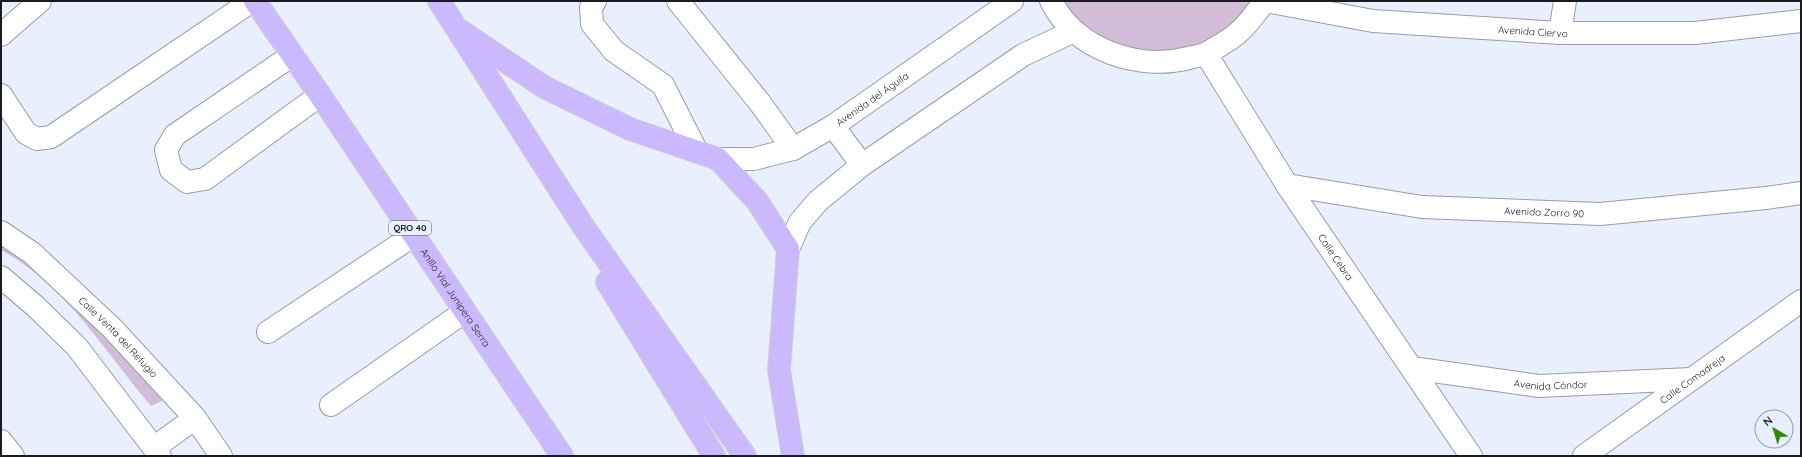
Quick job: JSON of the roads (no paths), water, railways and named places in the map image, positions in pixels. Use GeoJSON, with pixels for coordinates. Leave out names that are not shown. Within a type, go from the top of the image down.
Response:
{"type":"FeatureCollection","features":[{"type":"Feature","properties":{"kind":"highway","name":"Anillo Vial Junípero Serra"},"geometry":{"type":"LineString","coordinates":[[253,1],[291,56],[320,94],[464,312],[562,456]]}},
{"type":"Feature","properties":{"kind":"highway"},"geometry":{"type":"LineString","coordinates":[[439,1],[459,30],[582,226],[745,456]]}},
{"type":"Feature","properties":{"kind":"highway"},"geometry":{"type":"LineString","coordinates":[[459,30],[544,87],[630,129],[696,150],[718,159],[758,201],[788,249],[779,370],[793,456]]}},
{"type":"Feature","properties":{"kind":"highway"},"geometry":{"type":"LineString","coordinates":[[582,226],[610,289],[714,456]]}},
{"type":"Feature","properties":{"kind":"street"},"geometry":{"type":"LineString","coordinates":[[1,35],[19,17],[40,1]]}},
{"type":"Feature","properties":{"kind":"street"},"geometry":{"type":"LineString","coordinates":[[1,96],[26,133],[37,139],[51,137],[253,1]]}},
{"type":"Feature","properties":{"kind":"street"},"geometry":{"type":"LineString","coordinates":[[595,1],[591,7],[592,24],[614,51],[663,85],[696,150]]}},
{"type":"Feature","properties":{"kind":"street"},"geometry":{"type":"LineString","coordinates":[[678,1],[760,103],[792,149]]}},
{"type":"Feature","properties":{"kind":"street","name":"Avenida del Águila"},"geometry":{"type":"LineString","coordinates":[[718,159],[754,159],[792,149],[833,126],[1012,1]]}},
{"type":"Feature","properties":{"kind":"street"},"geometry":{"type":"LineString","coordinates":[[1051,1],[1057,12],[1074,31],[1103,51],[1137,62],[1172,62],[1206,54],[1240,32],[1266,1]]}},
{"type":"Feature","properties":{"kind":"street","name":"Avenida Ciervo"},"geometry":{"type":"LineString","coordinates":[[1266,1],[1373,21],[1560,33],[1695,33],[1801,21]]}},
{"type":"Feature","properties":{"kind":"street"},"geometry":{"type":"LineString","coordinates":[[1560,33],[1565,1]]}},
{"type":"Feature","properties":{"kind":"street"},"geometry":{"type":"LineString","coordinates":[[788,249],[800,222],[818,201],[862,165],[1023,55],[1074,31]]}},
{"type":"Feature","properties":{"kind":"street","name":"Calle Cebra"},"geometry":{"type":"LineString","coordinates":[[1206,54],[1287,185],[1472,456]]}},
{"type":"Feature","properties":{"kind":"street"},"geometry":{"type":"LineString","coordinates":[[291,56],[176,135],[166,150],[171,170],[187,182],[205,179],[320,94]]}},
{"type":"Feature","properties":{"kind":"street"},"geometry":{"type":"LineString","coordinates":[[833,126],[862,165]]}},
{"type":"Feature","properties":{"kind":"street","name":"Avenida Zorro 90"},"geometry":{"type":"LineString","coordinates":[[1287,185],[1422,207],[1600,214],[1801,193]]}},
{"type":"Feature","properties":{"kind":"street","name":"Calle Venta del Refugio"},"geometry":{"type":"LineString","coordinates":[[1,232],[32,253],[112,328],[195,418],[221,456]]}},
{"type":"Feature","properties":{"kind":"street"},"geometry":{"type":"LineString","coordinates":[[268,332],[414,235]]}},
{"type":"Feature","properties":{"kind":"street"},"geometry":{"type":"LineString","coordinates":[[1,277],[35,306],[77,347],[157,452],[195,418]]}},
{"type":"Feature","properties":{"kind":"street","name":"Calle Comadreja"},"geometry":{"type":"LineString","coordinates":[[1584,456],[1801,301]]}},
{"type":"Feature","properties":{"kind":"street"},"geometry":{"type":"LineString","coordinates":[[331,404],[464,312]]}},
{"type":"Feature","properties":{"kind":"street","name":"Avenida Cóndor"},"geometry":{"type":"LineString","coordinates":[[1412,368],[1539,386],[1691,379]]}},
{"type":"Feature","properties":{"kind":"street"},"geometry":{"type":"LineString","coordinates":[[1,441],[13,456]]}}]}
